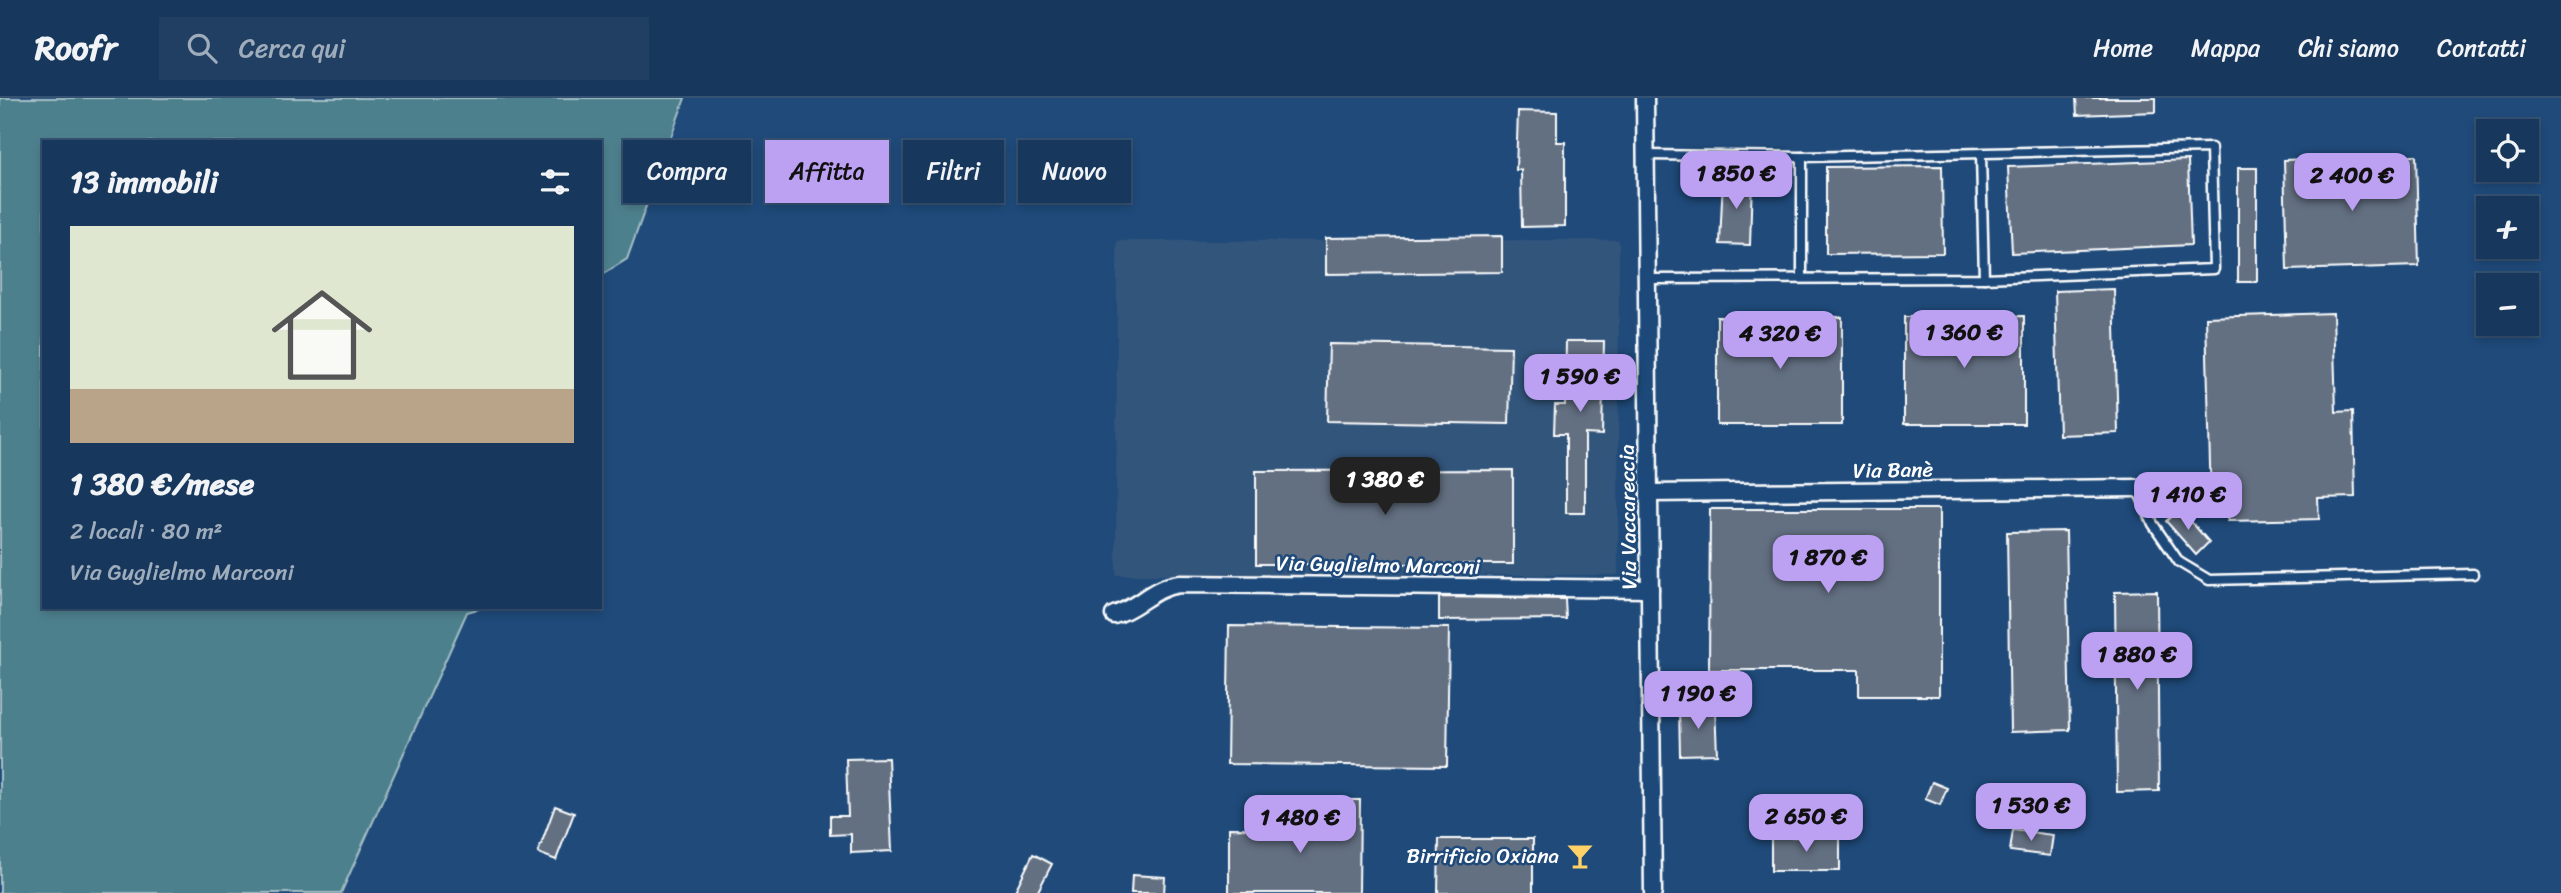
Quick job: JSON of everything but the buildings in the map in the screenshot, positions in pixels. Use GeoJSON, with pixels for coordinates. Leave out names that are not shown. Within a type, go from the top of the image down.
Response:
{"type":"FeatureCollection","features":[{"type":"Feature","properties":{"kind":"street","name":"Via Vaccareccia"},"geometry":{"type":"LineString","coordinates":[[1645,98],[1653,893]]}},
{"type":"Feature","properties":{"kind":"street","name":"Via Banè"},"geometry":{"type":"LineString","coordinates":[[1649,493],[2137,488]]}},
{"type":"Feature","properties":{"kind":"street","name":"Via Guglielmo Marconi"},"geometry":{"type":"LineString","coordinates":[[1114,615],[1128,610],[1156,590],[1179,584],[1650,589]]}},
{"type":"Feature","properties":{"kind":"lane"},"geometry":{"type":"LineString","coordinates":[[1645,155],[1802,158],[2211,148],[2214,269],[1984,278],[1648,279]]}},
{"type":"Feature","properties":{"kind":"lane"},"geometry":{"type":"LineString","coordinates":[[1981,155],[1984,278]]}},
{"type":"Feature","properties":{"kind":"lane"},"geometry":{"type":"LineString","coordinates":[[1802,158],[1802,278]]}},
{"type":"Feature","properties":{"kind":"lane"},"geometry":{"type":"LineString","coordinates":[[2137,488],[2153,524],[2179,562],[2209,580],[2473,574]]}},
{"type":"Feature","properties":{"kind":"shaded area"},"geometry":{"type":"Polygon","coordinates":[[[1619,240],[1618,575],[1116,575],[1117,241],[1619,240]]]}},
{"type":"Feature","properties":{"kind":"green space"},"geometry":{"type":"Polygon","coordinates":[[[0,98],[685,98],[670,140],[623,140],[623,203],[647,203],[627,259],[602,275],[602,140],[42,140],[42,609],[478,609],[467,612],[341,893],[0,893],[0,98]]]}},
{"type":"Feature","properties":{"kind":"place","name":"Birrificio Oxiana"},"geometry":{"type":"Point","coordinates":[1580,856]}}]}
